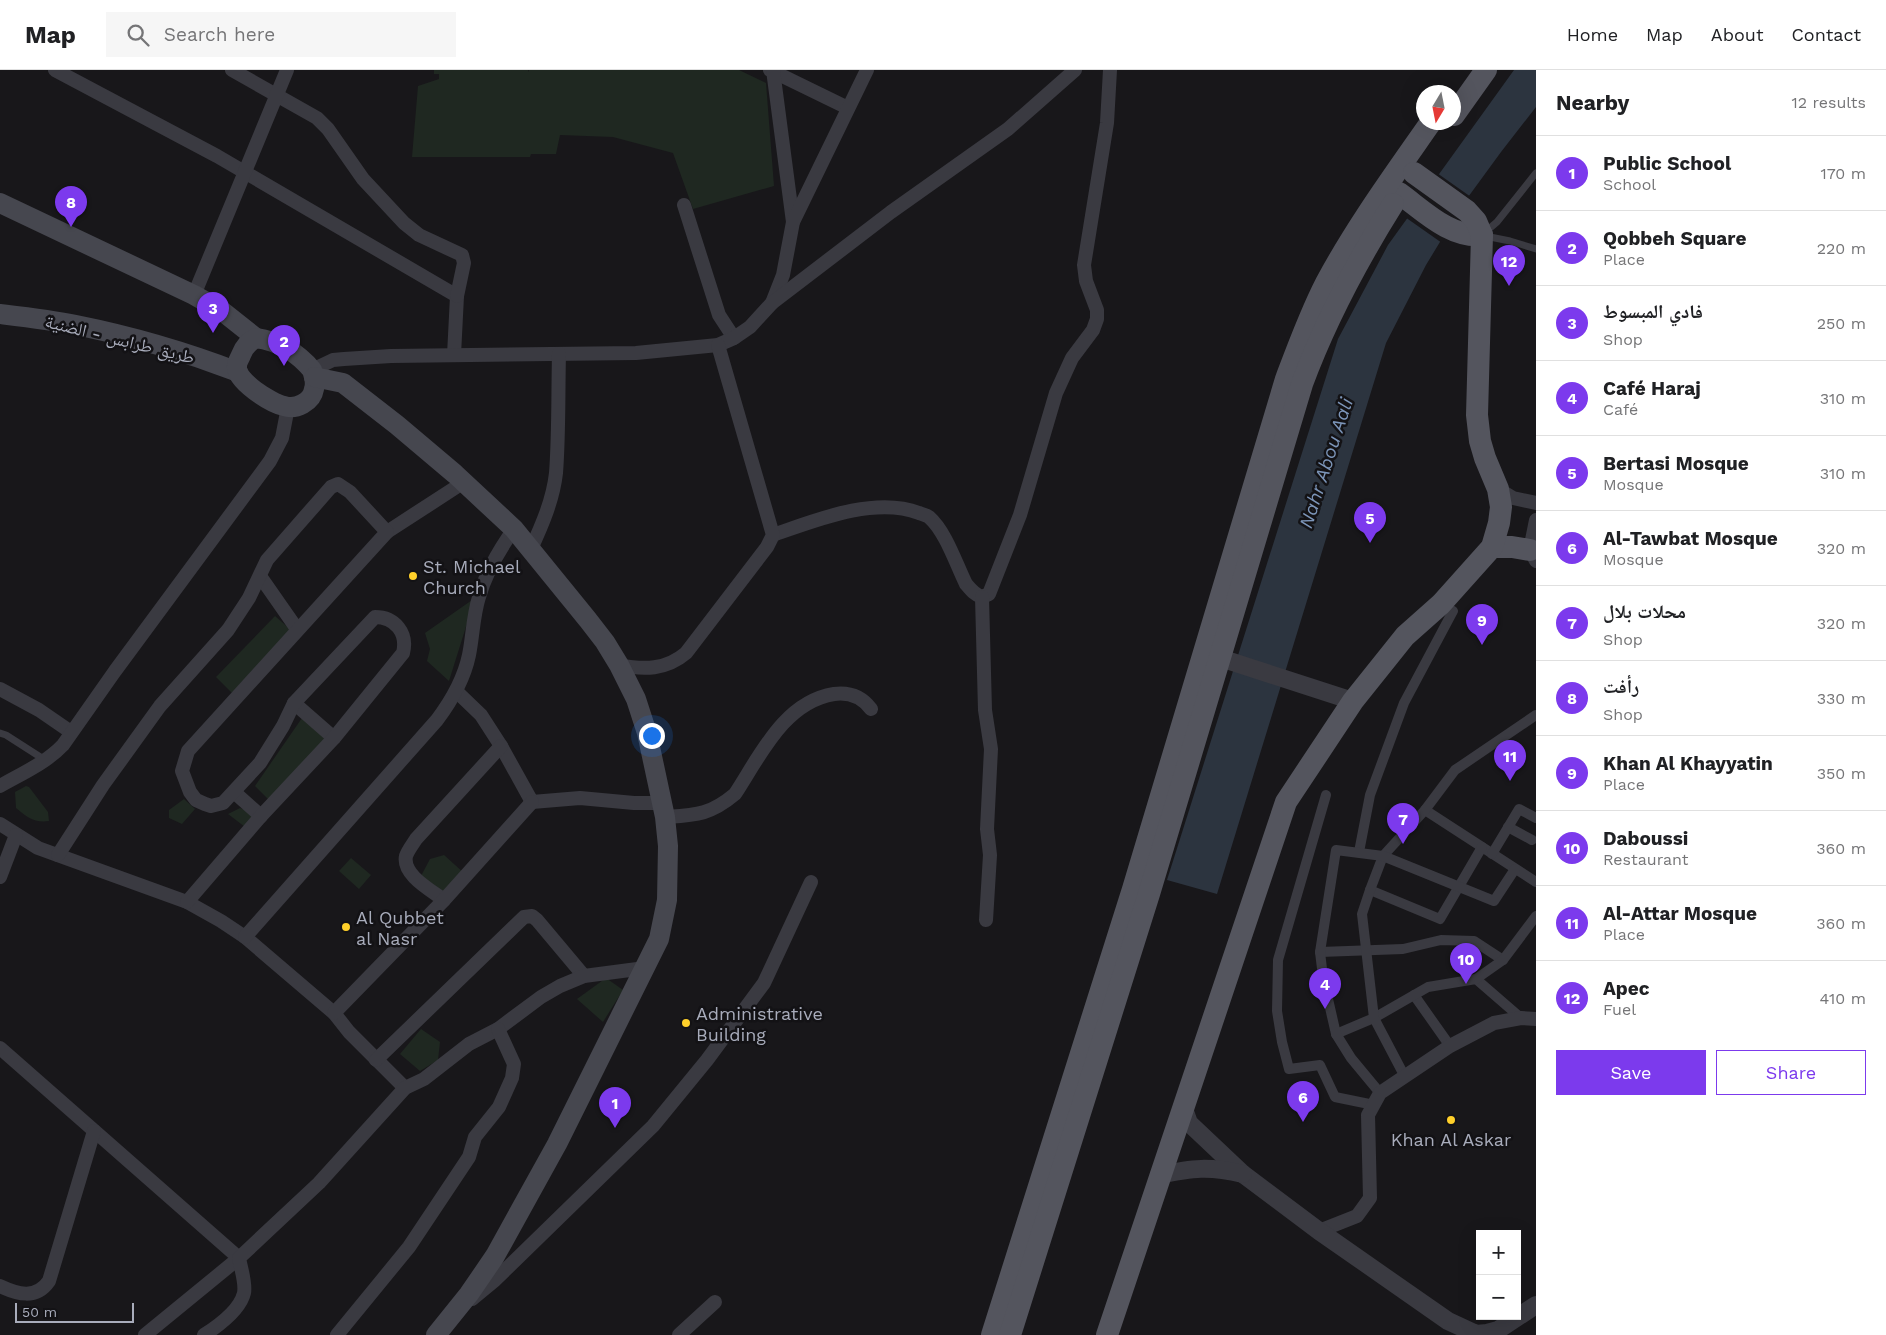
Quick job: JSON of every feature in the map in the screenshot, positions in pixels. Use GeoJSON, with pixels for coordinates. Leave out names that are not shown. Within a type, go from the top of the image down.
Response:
{"type":"FeatureCollection","features":[{"type":"Feature","properties":{"kind":"main road"},"geometry":{"type":"LineString","coordinates":[[1458,85],[1468,70]]}},
{"type":"Feature","properties":{"kind":"main road"},"geometry":{"type":"LineString","coordinates":[[1461,105],[1486,70]]}},
{"type":"Feature","properties":{"kind":"main road"},"geometry":{"type":"LineString","coordinates":[[992,1335],[1133,889],[1219,658],[1286,379],[1309,319],[1344,250],[1425,130]]}},
{"type":"Feature","properties":{"kind":"main road"},"geometry":{"type":"LineString","coordinates":[[1010,1335],[1149,894],[1219,658],[1313,356],[1341,292],[1360,258],[1420,177],[1444,130]]}},
{"type":"Feature","properties":{"kind":"main road"},"geometry":{"type":"LineString","coordinates":[[1106,1335],[1286,802],[1352,701],[1406,636],[1441,604],[1492,547],[1499,523],[1501,507],[1498,489],[1480,441],[1477,415],[1482,235],[1476,221],[1467,211],[1420,177]]}},
{"type":"Feature","properties":{"kind":"main road"},"geometry":{"type":"LineString","coordinates":[[1405,197],[1455,232],[1473,236],[1482,235]]}},
{"type":"Feature","properties":{"kind":"main road"},"geometry":{"type":"LineString","coordinates":[[0,203],[194,295],[222,311],[256,338],[290,350],[313,373],[343,383],[397,425],[496,510],[514,529],[605,642],[636,699],[647,733],[664,810],[668,846],[667,900],[659,939],[557,1144],[499,1248],[469,1294],[442,1328]]}},
{"type":"Feature","properties":{"kind":"main road","name":"طريق طرابس - الضنية"},"geometry":{"type":"LineString","coordinates":[[0,314],[75,325],[130,338],[206,360],[238,372]]}},
{"type":"Feature","properties":{"kind":"main road"},"geometry":{"type":"LineString","coordinates":[[256,338],[244,347],[237,366],[241,380],[254,389],[277,403],[288,407],[296,406],[308,400],[314,389],[313,373]]}},
{"type":"Feature","properties":{"kind":"main road"},"geometry":{"type":"LineString","coordinates":[[1492,547],[1512,547],[1533,556]]}},
{"type":"Feature","properties":{"kind":"street"},"geometry":{"type":"LineString","coordinates":[[55,70],[163,126],[457,296]]}},
{"type":"Feature","properties":{"kind":"street"},"geometry":{"type":"LineString","coordinates":[[232,70],[304,110],[323,124],[363,179],[404,223],[419,235],[462,256],[464,262],[457,296],[454,355]]}},
{"type":"Feature","properties":{"kind":"street"},"geometry":{"type":"LineString","coordinates":[[194,295],[287,70]]}},
{"type":"Feature","properties":{"kind":"street"},"geometry":{"type":"LineString","coordinates":[[772,70],[848,108]]}},
{"type":"Feature","properties":{"kind":"street"},"geometry":{"type":"LineString","coordinates":[[772,70],[793,222]]}},
{"type":"Feature","properties":{"kind":"street"},"geometry":{"type":"LineString","coordinates":[[772,303],[783,275],[793,222],[867,70]]}},
{"type":"Feature","properties":{"kind":"street"},"geometry":{"type":"LineString","coordinates":[[313,373],[333,360],[344,359],[454,355],[636,353],[718,345],[734,338],[750,327],[772,303],[899,207],[1008,129],[1075,70]]}},
{"type":"Feature","properties":{"kind":"street"},"geometry":{"type":"LineString","coordinates":[[619,665],[647,668],[676,662],[686,653],[766,548],[773,535],[811,522],[853,511],[880,507],[908,509],[928,516],[949,548],[966,584],[977,595],[982,597],[989,594],[1020,515],[1056,393],[1072,358],[1093,330],[1097,319],[1097,310],[1086,281],[1084,265],[1107,123],[1110,70]]}},
{"type":"Feature","properties":{"kind":"street"},"geometry":{"type":"LineString","coordinates":[[684,205],[719,315],[734,338]]}},
{"type":"Feature","properties":{"kind":"street"},"geometry":{"type":"LineString","coordinates":[[718,345],[773,535]]}},
{"type":"Feature","properties":{"kind":"street"},"geometry":{"type":"LineString","coordinates":[[531,549],[548,507],[556,473],[559,354]]}},
{"type":"Feature","properties":{"kind":"street"},"geometry":{"type":"LineString","coordinates":[[0,786],[60,749],[270,461],[282,438],[288,407]]}},
{"type":"Feature","properties":{"kind":"street"},"geometry":{"type":"LineString","coordinates":[[187,902],[240,843],[261,816],[334,738],[403,653],[401,630],[396,624],[382,617],[375,618],[294,703],[283,726],[260,764],[223,803],[211,806],[196,800],[190,792],[182,771],[188,751],[387,532],[464,482]]}},
{"type":"Feature","properties":{"kind":"street"},"geometry":{"type":"LineString","coordinates":[[58,855],[103,785],[160,706],[228,630],[249,598],[267,560],[331,487],[338,484],[350,492],[387,532]]}},
{"type":"Feature","properties":{"kind":"street"},"geometry":{"type":"LineString","coordinates":[[1498,489],[1513,498],[1536,503]]}},
{"type":"Feature","properties":{"kind":"street"},"geometry":{"type":"LineString","coordinates":[[1533,556],[1536,520]]}},
{"type":"Feature","properties":{"kind":"street"},"geometry":{"type":"LineString","coordinates":[[244,937],[437,720],[456,690],[469,654],[474,616],[485,579],[498,553],[514,529]]}},
{"type":"Feature","properties":{"kind":"street"},"geometry":{"type":"LineString","coordinates":[[260,576],[298,629]]}},
{"type":"Feature","properties":{"kind":"street"},"geometry":{"type":"LineString","coordinates":[[982,597],[985,710],[990,749],[987,829],[990,855],[986,920]]}},
{"type":"Feature","properties":{"kind":"street"},"geometry":{"type":"LineString","coordinates":[[1359,852],[1370,795],[1404,703],[1453,612],[1441,604]]}},
{"type":"Feature","properties":{"kind":"street"},"geometry":{"type":"LineString","coordinates":[[1219,658],[1352,701]]}},
{"type":"Feature","properties":{"kind":"street"},"geometry":{"type":"LineString","coordinates":[[0,689],[39,710],[71,732]]}},
{"type":"Feature","properties":{"kind":"street"},"geometry":{"type":"LineString","coordinates":[[456,690],[481,715],[501,746],[532,802]]}},
{"type":"Feature","properties":{"kind":"street"},"geometry":{"type":"LineString","coordinates":[[334,1014],[444,900],[532,802],[580,798],[634,803],[664,810],[704,813],[735,794],[786,720],[809,702],[818,697],[842,693],[864,700],[871,709]]}},
{"type":"Feature","properties":{"kind":"street"},"geometry":{"type":"LineString","coordinates":[[294,703],[334,738]]}},
{"type":"Feature","properties":{"kind":"street"},"geometry":{"type":"LineString","coordinates":[[1405,1076],[1374,1018],[1362,914],[1370,890],[1384,856],[1425,810],[1456,770],[1536,715]]}},
{"type":"Feature","properties":{"kind":"street"},"geometry":{"type":"LineString","coordinates":[[444,900],[413,876],[408,869],[406,856],[416,839],[501,746]]}},
{"type":"Feature","properties":{"kind":"street"},"geometry":{"type":"LineString","coordinates":[[234,792],[261,816]]}},
{"type":"Feature","properties":{"kind":"street"},"geometry":{"type":"LineString","coordinates":[[1326,794],[1278,960],[1277,1010],[1282,1042],[1289,1069],[1320,1064],[1335,1097],[1377,1099]]}},
{"type":"Feature","properties":{"kind":"street"},"geometry":{"type":"LineString","coordinates":[[1492,854],[1519,809],[1536,818]]}},
{"type":"Feature","properties":{"kind":"street"},"geometry":{"type":"LineString","coordinates":[[1425,810],[1536,882]]}},
{"type":"Feature","properties":{"kind":"street"},"geometry":{"type":"LineString","coordinates":[[0,824],[38,848],[187,902],[221,921],[244,937],[334,1014],[349,1032],[405,1088]]}},
{"type":"Feature","properties":{"kind":"street"},"geometry":{"type":"LineString","coordinates":[[1508,827],[1532,840]]}},
{"type":"Feature","properties":{"kind":"street"},"geometry":{"type":"LineString","coordinates":[[0,878],[16,835]]}},
{"type":"Feature","properties":{"kind":"street"},"geometry":{"type":"LineString","coordinates":[[1370,890],[1440,920],[1482,847]]}},
{"type":"Feature","properties":{"kind":"street"},"geometry":{"type":"LineString","coordinates":[[1377,1099],[1336,1034],[1323,977],[1320,952],[1336,850],[1384,856],[1494,901],[1515,869]]}},
{"type":"Feature","properties":{"kind":"street"},"geometry":{"type":"LineString","coordinates":[[0,863],[10,852]]}},
{"type":"Feature","properties":{"kind":"street"},"geometry":{"type":"LineString","coordinates":[[442,1328],[495,1280],[653,1126],[708,1060],[764,984],[811,882]]}},
{"type":"Feature","properties":{"kind":"street"},"geometry":{"type":"LineString","coordinates":[[376,1060],[524,917],[532,916],[537,920],[584,976]]}},
{"type":"Feature","properties":{"kind":"street"},"geometry":{"type":"LineString","coordinates":[[1336,1034],[1374,1018],[1428,987],[1476,980],[1503,960],[1536,916]]}},
{"type":"Feature","properties":{"kind":"street"},"geometry":{"type":"LineString","coordinates":[[1320,952],[1403,949],[1441,940],[1474,941],[1503,960]]}},
{"type":"Feature","properties":{"kind":"street"},"geometry":{"type":"LineString","coordinates":[[145,1335],[239,1258],[319,1183],[405,1088],[424,1079],[469,1044],[498,1029],[541,997],[560,986],[584,976],[644,968]]}},
{"type":"Feature","properties":{"kind":"street"},"geometry":{"type":"LineString","coordinates":[[1476,980],[1521,1018]]}},
{"type":"Feature","properties":{"kind":"street"},"geometry":{"type":"LineString","coordinates":[[1414,995],[1450,1046]]}},
{"type":"Feature","properties":{"kind":"street"},"geometry":{"type":"LineString","coordinates":[[1319,1231],[1357,1216],[1370,1198],[1368,1115],[1377,1099],[1405,1076],[1450,1046],[1494,1023],[1521,1018],[1536,1019]]}},
{"type":"Feature","properties":{"kind":"street"},"geometry":{"type":"LineString","coordinates":[[337,1335],[409,1247],[469,1157],[475,1136],[499,1107],[512,1078],[514,1064],[498,1029]]}},
{"type":"Feature","properties":{"kind":"street"},"geometry":{"type":"LineString","coordinates":[[0,1048],[239,1258],[244,1293],[229,1315],[204,1335]]}},
{"type":"Feature","properties":{"kind":"street"},"geometry":{"type":"LineString","coordinates":[[1184,1106],[1189,1123],[1242,1174],[1319,1231],[1448,1321],[1476,1334],[1486,1333],[1498,1330],[1536,1305]]}},
{"type":"Feature","properties":{"kind":"street"},"geometry":{"type":"LineString","coordinates":[[0,1286],[16,1293],[31,1294],[45,1287],[94,1131]]}},
{"type":"Feature","properties":{"kind":"street"},"geometry":{"type":"LineString","coordinates":[[1159,1175],[1202,1168],[1219,1168],[1242,1174]]}},
{"type":"Feature","properties":{"kind":"street"},"geometry":{"type":"LineString","coordinates":[[679,1335],[715,1302]]}},
{"type":"Feature","properties":{"kind":"lane"},"geometry":{"type":"LineString","coordinates":[[1482,235],[1497,222],[1536,173]]}},
{"type":"Feature","properties":{"kind":"lane"},"geometry":{"type":"LineString","coordinates":[[1482,235],[1536,249]]}},
{"type":"Feature","properties":{"kind":"lane"},"geometry":{"type":"LineString","coordinates":[[0,734],[6,735],[45,760]]}},
{"type":"Feature","properties":{"kind":"shaded area"},"geometry":{"type":"Polygon","coordinates":[[[434,70],[528,70],[528,72],[529,70],[739,70],[766,83],[774,186],[693,209],[673,153],[613,137],[560,135],[556,154],[531,154],[530,157],[412,157],[418,86],[439,79],[439,74],[434,74],[434,70]]]}},
{"type":"Feature","properties":{"kind":"shaded area"},"geometry":{"type":"Polygon","coordinates":[[[475,598],[449,681],[427,661],[430,649],[425,633],[475,598]]]}},
{"type":"Feature","properties":{"kind":"shaded area"},"geometry":{"type":"Polygon","coordinates":[[[275,616],[291,630],[232,693],[216,677],[275,616]]]}},
{"type":"Feature","properties":{"kind":"shaded area"},"geometry":{"type":"Polygon","coordinates":[[[302,718],[328,741],[271,802],[255,786],[302,718]]]}},
{"type":"Feature","properties":{"kind":"shaded area"},"geometry":{"type":"Polygon","coordinates":[[[26,786],[29,787],[48,812],[49,821],[31,819],[16,808],[15,792],[26,786]]]}},
{"type":"Feature","properties":{"kind":"shaded area"},"geometry":{"type":"Polygon","coordinates":[[[184,799],[195,809],[182,824],[169,818],[169,810],[184,799]]]}},
{"type":"Feature","properties":{"kind":"shaded area"},"geometry":{"type":"Polygon","coordinates":[[[240,808],[251,812],[256,820],[249,830],[228,814],[240,808]]]}},
{"type":"Feature","properties":{"kind":"shaded area"},"geometry":{"type":"Polygon","coordinates":[[[444,855],[465,874],[444,896],[421,876],[430,859],[444,855]]]}},
{"type":"Feature","properties":{"kind":"shaded area"},"geometry":{"type":"Polygon","coordinates":[[[351,858],[371,875],[359,889],[339,871],[351,858]]]}},
{"type":"Feature","properties":{"kind":"shaded area"},"geometry":{"type":"Polygon","coordinates":[[[606,978],[623,990],[603,1022],[577,999],[606,978]]]}},
{"type":"Feature","properties":{"kind":"shaded area"},"geometry":{"type":"Polygon","coordinates":[[[421,1029],[440,1042],[438,1060],[420,1071],[400,1054],[421,1029]]]}},
{"type":"Feature","properties":{"kind":"water","name":"Nahr Abou Aali"},"geometry":{"type":"Polygon","coordinates":[[[1514,70],[1536,70],[1536,107],[1463,204],[1426,265],[1386,343],[1217,894],[1167,880],[1338,339],[1388,245],[1514,70]]]}},
{"type":"Feature","properties":{"kind":"pier"},"geometry":{"type":"Polygon","coordinates":[[[1437,173],[1471,197],[1442,243],[1405,217],[1437,173]]]}},
{"type":"Feature","properties":{"kind":"place","name":"رأفت"},"geometry":{"type":"Point","coordinates":[71,227]}},
{"type":"Feature","properties":{"kind":"place","name":"Apec"},"geometry":{"type":"Point","coordinates":[1509,286]}},
{"type":"Feature","properties":{"kind":"place","name":"فادي المبسوط"},"geometry":{"type":"Point","coordinates":[213,333]}},
{"type":"Feature","properties":{"kind":"place","name":"Qobbeh Square"},"geometry":{"type":"Point","coordinates":[284,366]}},
{"type":"Feature","properties":{"kind":"place","name":"Bertasi Mosque"},"geometry":{"type":"Point","coordinates":[1370,543]}},
{"type":"Feature","properties":{"kind":"place","name":"St. Michael Church"},"geometry":{"type":"Point","coordinates":[413,576]}},
{"type":"Feature","properties":{"kind":"place","name":"Khan Al Khayyatin"},"geometry":{"type":"Point","coordinates":[1482,645]}},
{"type":"Feature","properties":{"kind":"place","name":"Al-Attar Mosque"},"geometry":{"type":"Point","coordinates":[1510,781]}},
{"type":"Feature","properties":{"kind":"place","name":"محلات بلال"},"geometry":{"type":"Point","coordinates":[1403,844]}},
{"type":"Feature","properties":{"kind":"place","name":"Al Qubbet al Nasr"},"geometry":{"type":"Point","coordinates":[346,927]}},
{"type":"Feature","properties":{"kind":"place","name":"Daboussi"},"geometry":{"type":"Point","coordinates":[1466,984]}},
{"type":"Feature","properties":{"kind":"place","name":"Café Haraj"},"geometry":{"type":"Point","coordinates":[1325,1009]}},
{"type":"Feature","properties":{"kind":"place","name":"Administrative Building"},"geometry":{"type":"Point","coordinates":[686,1023]}},
{"type":"Feature","properties":{"kind":"place","name":"Khan Al Askar"},"geometry":{"type":"Point","coordinates":[1451,1120]}},
{"type":"Feature","properties":{"kind":"place","name":"Al-Tawbat Mosque"},"geometry":{"type":"Point","coordinates":[1303,1122]}},
{"type":"Feature","properties":{"kind":"place","name":"Public School"},"geometry":{"type":"Point","coordinates":[615,1128]}}]}
